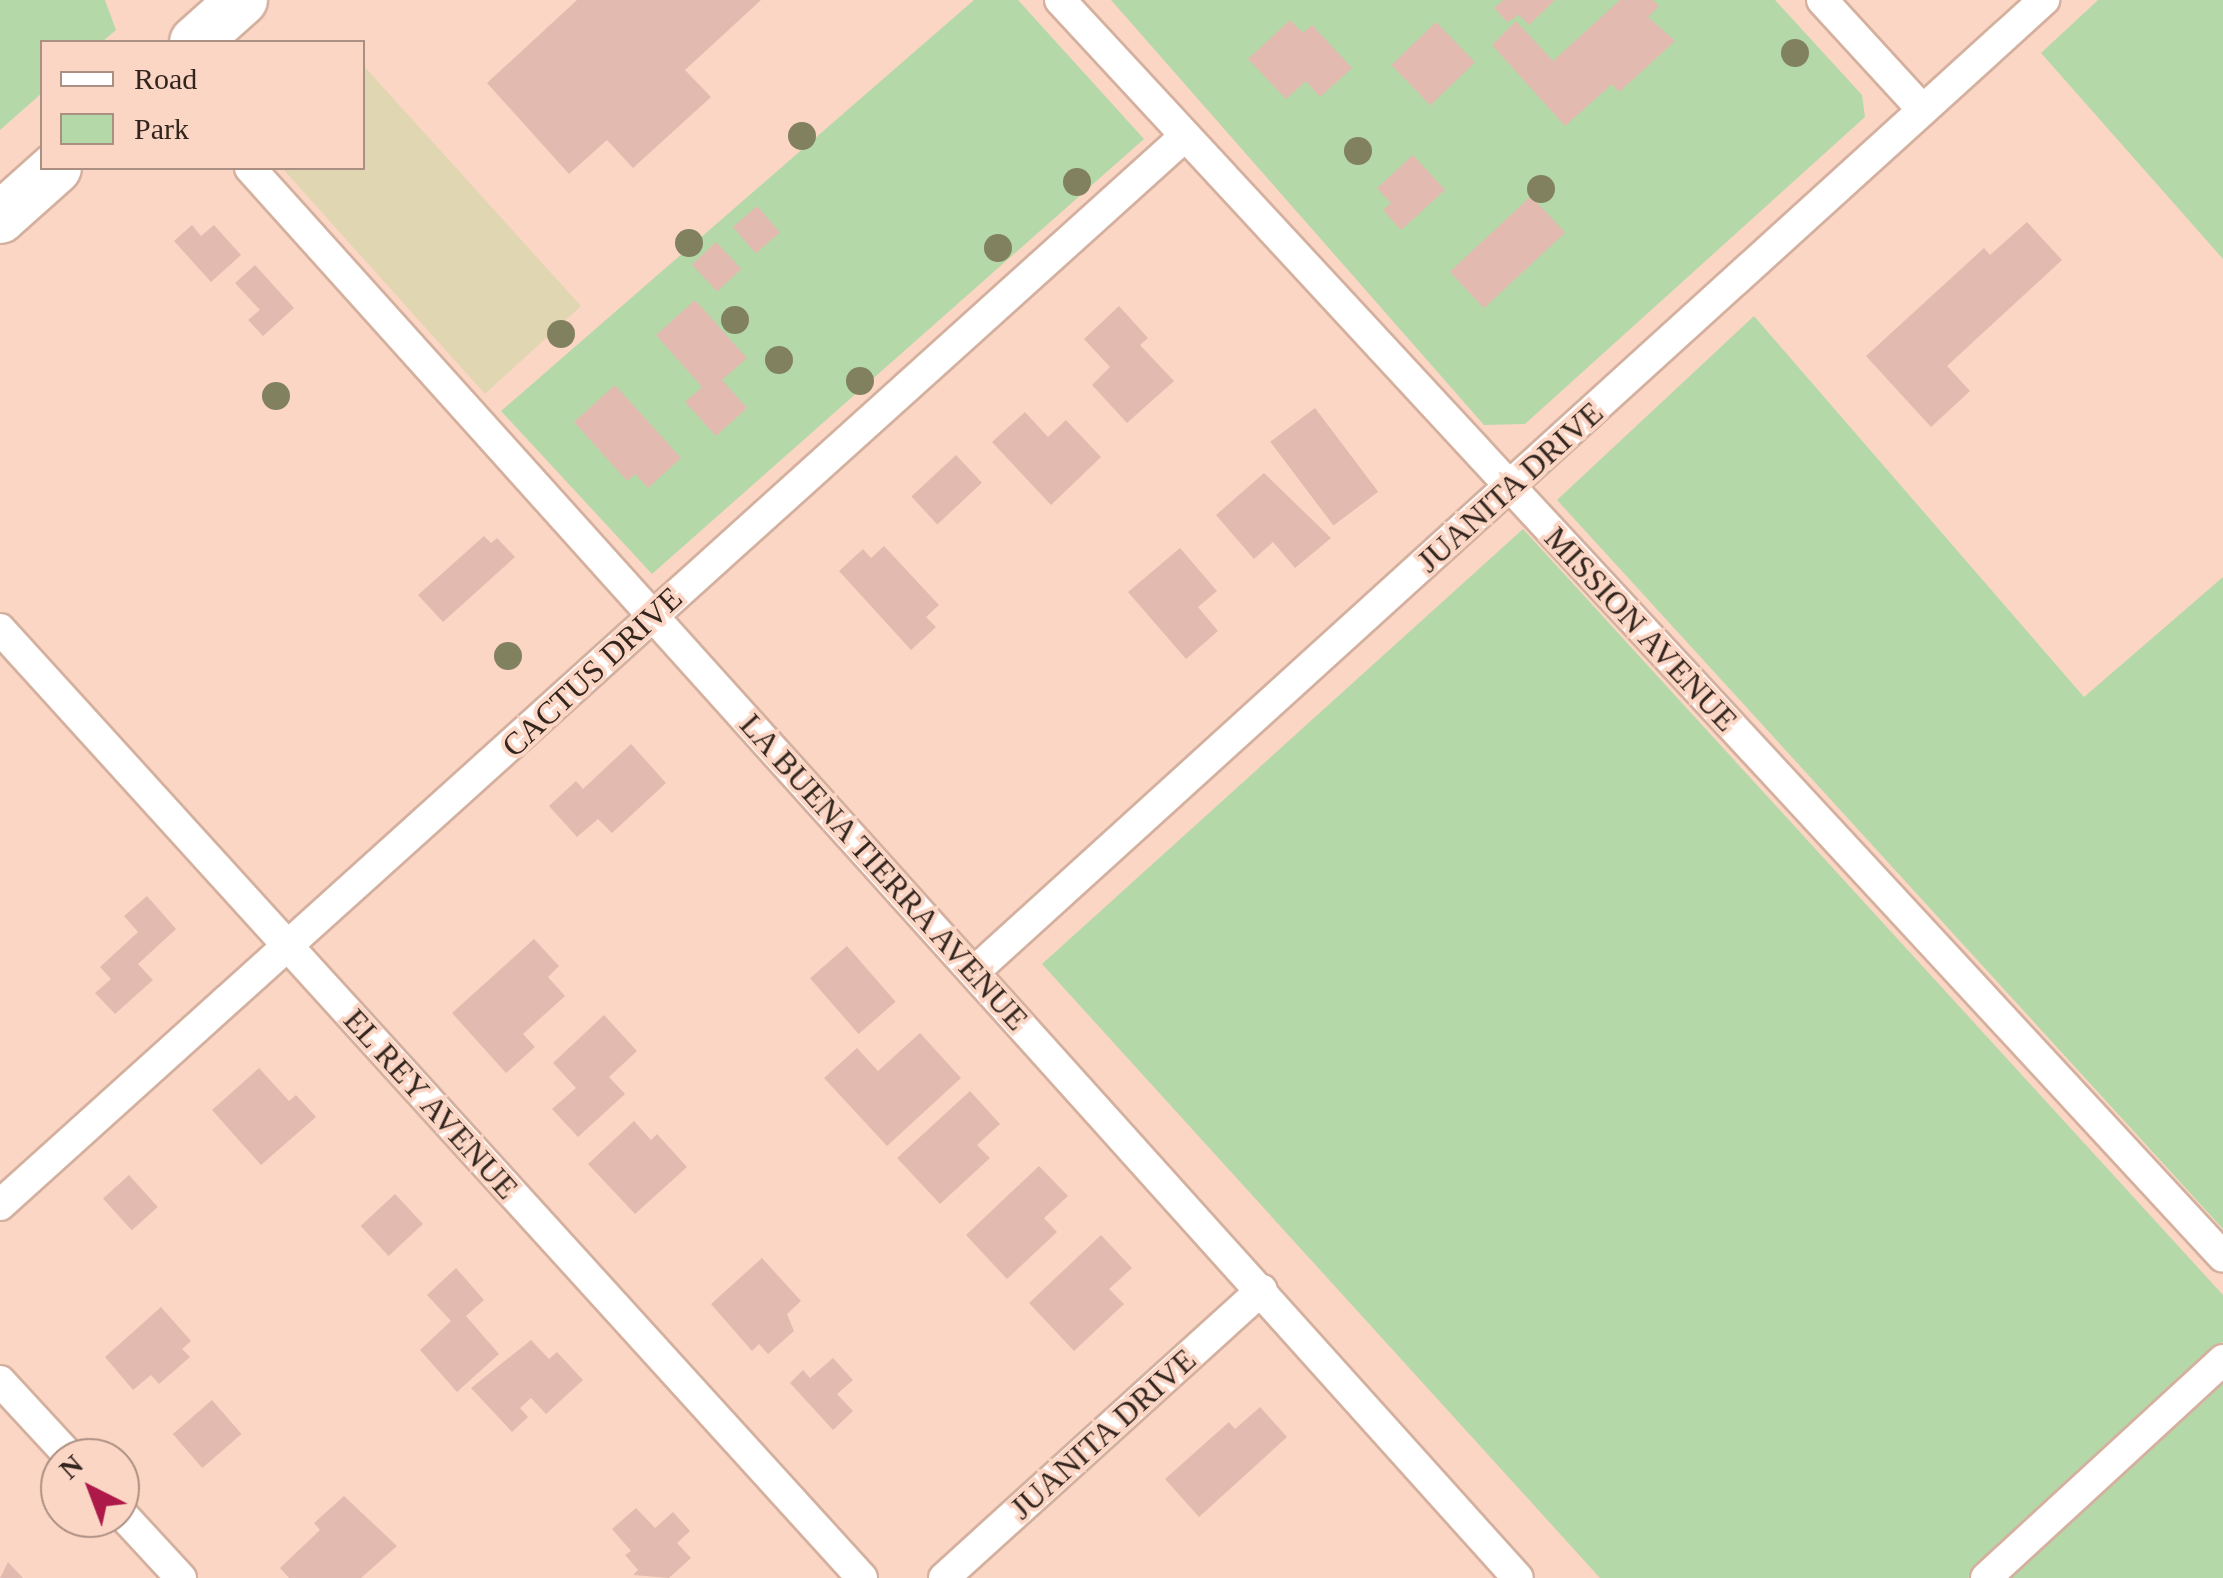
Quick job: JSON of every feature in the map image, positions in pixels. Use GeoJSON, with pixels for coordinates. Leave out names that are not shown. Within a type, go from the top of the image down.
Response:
{"type":"FeatureCollection","features":[{"type":"Feature","properties":{"kind":"main road"},"geometry":{"type":"LineString","coordinates":[[196,40],[242,0]]}},
{"type":"Feature","properties":{"kind":"main road"},"geometry":{"type":"LineString","coordinates":[[0,218],[54,170]]}},
{"type":"Feature","properties":{"kind":"street","name":"MISSION AVENUE"},"geometry":{"type":"LineString","coordinates":[[1060,0],[2223,1257]]}},
{"type":"Feature","properties":{"kind":"street"},"geometry":{"type":"LineString","coordinates":[[1822,0],[1922,109]]}},
{"type":"Feature","properties":{"kind":"street","name":"JUANITA DRIVE"},"geometry":{"type":"LineString","coordinates":[[974,972],[2044,0]]}},
{"type":"Feature","properties":{"kind":"street","name":"CACTUS DRIVE"},"geometry":{"type":"LineString","coordinates":[[0,1206],[1184,137]]}},
{"type":"Feature","properties":{"kind":"street","name":"LA BUENA TIERRA AVENUE"},"geometry":{"type":"LineString","coordinates":[[252,170],[1518,1578]]}},
{"type":"Feature","properties":{"kind":"street","name":"EL REY AVENUE"},"geometry":{"type":"LineString","coordinates":[[0,629],[862,1578]]}},
{"type":"Feature","properties":{"kind":"street","name":"JUANITA DRIVE"},"geometry":{"type":"LineString","coordinates":[[944,1578],[1262,1290]]}},
{"type":"Feature","properties":{"kind":"street"},"geometry":{"type":"LineString","coordinates":[[1986,1578],[2223,1360]]}},
{"type":"Feature","properties":{"kind":"street"},"geometry":{"type":"LineString","coordinates":[[0,1381],[53,1438]]}},
{"type":"Feature","properties":{"kind":"street"},"geometry":{"type":"LineString","coordinates":[[140,1534],[180,1578]]}},
{"type":"Feature","properties":{"kind":"green space"},"geometry":{"type":"Polygon","coordinates":[[[0,0],[105,0],[116,30],[104,40],[40,40],[40,95],[0,130],[0,0]]]}},
{"type":"Feature","properties":{"kind":"green space"},"geometry":{"type":"Polygon","coordinates":[[[974,0],[1018,0],[1144,139],[652,574],[501,411],[974,0]]]}},
{"type":"Feature","properties":{"kind":"green space"},"geometry":{"type":"Polygon","coordinates":[[[1111,0],[1775,0],[1862,95],[1865,117],[1525,424],[1484,425],[1111,0]]]}},
{"type":"Feature","properties":{"kind":"green space"},"geometry":{"type":"Polygon","coordinates":[[[2098,0],[2223,0],[2223,259],[2041,53],[2098,0]]]}},
{"type":"Feature","properties":{"kind":"green space"},"geometry":{"type":"Polygon","coordinates":[[[1754,316],[2084,697],[2223,577],[2223,1229],[1557,500],[1754,316]]]}},
{"type":"Feature","properties":{"kind":"green space"},"geometry":{"type":"Polygon","coordinates":[[[1523,529],[2223,1295],[2223,1342],[1968,1578],[1600,1578],[1042,964],[1523,529]]]}},
{"type":"Feature","properties":{"kind":"green space"},"geometry":{"type":"Polygon","coordinates":[[[2223,1379],[2223,1578],[2007,1578],[2223,1379]]]}},
{"type":"Feature","properties":{"kind":"sand"},"geometry":{"type":"Polygon","coordinates":[[[365,67],[581,306],[485,394],[284,170],[365,170],[365,67]]]}},
{"type":"Feature","properties":{"kind":"building"},"geometry":{"type":"Polygon","coordinates":[[[577,0],[761,0],[685,70],[711,97],[633,168],[607,140],[569,174],[487,83],[577,0]]]}},
{"type":"Feature","properties":{"kind":"building"},"geometry":{"type":"Polygon","coordinates":[[[1503,0],[1555,0],[1529,25],[1519,15],[1507,22],[1494,8],[1503,0]]]}},
{"type":"Feature","properties":{"kind":"building"},"geometry":{"type":"Polygon","coordinates":[[[1620,0],[1653,0],[1659,6],[1648,17],[1675,41],[1619,92],[1612,84],[1565,126],[1492,45],[1516,21],[1553,61],[1620,0]]]}},
{"type":"Feature","properties":{"kind":"building"},"geometry":{"type":"Polygon","coordinates":[[[1290,20],[1303,33],[1312,25],[1352,68],[1320,97],[1306,81],[1286,99],[1248,59],[1290,20]]]}},
{"type":"Feature","properties":{"kind":"building"},"geometry":{"type":"Polygon","coordinates":[[[1436,22],[1475,62],[1430,105],[1391,65],[1436,22]]]}},
{"type":"Feature","properties":{"kind":"building"},"geometry":{"type":"Polygon","coordinates":[[[1413,155],[1445,190],[1401,230],[1383,210],[1391,203],[1377,188],[1413,155]]]}},
{"type":"Feature","properties":{"kind":"building"},"geometry":{"type":"Polygon","coordinates":[[[1531,196],[1565,233],[1484,308],[1450,272],[1531,196]]]}},
{"type":"Feature","properties":{"kind":"building"},"geometry":{"type":"Polygon","coordinates":[[[757,206],[780,232],[756,253],[733,227],[757,206]]]}},
{"type":"Feature","properties":{"kind":"building"},"geometry":{"type":"Polygon","coordinates":[[[2027,222],[2062,260],[1947,366],[1970,391],[1931,427],[1866,356],[1984,248],[1990,255],[2027,222]]]}},
{"type":"Feature","properties":{"kind":"building"},"geometry":{"type":"Polygon","coordinates":[[[192,225],[201,236],[214,225],[241,255],[211,282],[174,241],[192,225]]]}},
{"type":"Feature","properties":{"kind":"building"},"geometry":{"type":"Polygon","coordinates":[[[716,242],[741,269],[717,292],[692,265],[716,242]]]}},
{"type":"Feature","properties":{"kind":"building"},"geometry":{"type":"Polygon","coordinates":[[[255,265],[294,308],[263,336],[248,320],[260,310],[235,283],[255,265]]]}},
{"type":"Feature","properties":{"kind":"building"},"geometry":{"type":"Polygon","coordinates":[[[695,300],[747,358],[722,380],[747,408],[716,436],[685,402],[702,387],[656,335],[695,300]]]}},
{"type":"Feature","properties":{"kind":"building"},"geometry":{"type":"Polygon","coordinates":[[[1119,306],[1148,338],[1140,345],[1174,381],[1127,423],[1092,385],[1110,367],[1084,339],[1119,306]]]}},
{"type":"Feature","properties":{"kind":"building"},"geometry":{"type":"Polygon","coordinates":[[[615,385],[681,458],[648,488],[635,474],[627,481],[574,422],[615,385]]]}},
{"type":"Feature","properties":{"kind":"building"},"geometry":{"type":"Polygon","coordinates":[[[1315,408],[1378,492],[1333,526],[1270,442],[1315,408]]]}},
{"type":"Feature","properties":{"kind":"building"},"geometry":{"type":"Polygon","coordinates":[[[1025,412],[1048,437],[1066,420],[1101,457],[1051,505],[992,442],[1025,412]]]}},
{"type":"Feature","properties":{"kind":"building"},"geometry":{"type":"Polygon","coordinates":[[[956,455],[982,483],[937,524],[911,497],[956,455]]]}},
{"type":"Feature","properties":{"kind":"building"},"geometry":{"type":"Polygon","coordinates":[[[1264,473],[1331,538],[1295,568],[1273,542],[1254,559],[1216,515],[1264,473]]]}},
{"type":"Feature","properties":{"kind":"building"},"geometry":{"type":"Polygon","coordinates":[[[484,536],[491,543],[497,538],[515,557],[443,622],[418,595],[484,536]]]}},
{"type":"Feature","properties":{"kind":"building"},"geometry":{"type":"Polygon","coordinates":[[[884,546],[939,605],[926,617],[936,627],[911,650],[839,571],[863,549],[871,558],[884,546]]]}},
{"type":"Feature","properties":{"kind":"building"},"geometry":{"type":"Polygon","coordinates":[[[1180,548],[1217,591],[1198,607],[1218,631],[1186,659],[1128,592],[1180,548]]]}},
{"type":"Feature","properties":{"kind":"building"},"geometry":{"type":"Polygon","coordinates":[[[631,744],[666,783],[612,833],[598,819],[577,837],[549,806],[576,781],[583,789],[631,744]]]}},
{"type":"Feature","properties":{"kind":"building"},"geometry":{"type":"Polygon","coordinates":[[[147,896],[176,929],[138,964],[153,980],[115,1014],[95,993],[111,979],[100,967],[138,932],[124,916],[147,896]]]}},
{"type":"Feature","properties":{"kind":"building"},"geometry":{"type":"Polygon","coordinates":[[[534,939],[559,966],[548,977],[565,996],[523,1034],[535,1047],[506,1073],[452,1013],[534,939]]]}},
{"type":"Feature","properties":{"kind":"building"},"geometry":{"type":"Polygon","coordinates":[[[847,946],[896,1002],[859,1034],[810,978],[847,946]]]}},
{"type":"Feature","properties":{"kind":"building"},"geometry":{"type":"Polygon","coordinates":[[[604,1015],[637,1051],[609,1077],[625,1094],[578,1137],[552,1109],[576,1088],[553,1063],[604,1015]]]}},
{"type":"Feature","properties":{"kind":"building"},"geometry":{"type":"Polygon","coordinates":[[[920,1033],[961,1078],[887,1146],[824,1078],[857,1048],[878,1071],[920,1033]]]}},
{"type":"Feature","properties":{"kind":"building"},"geometry":{"type":"Polygon","coordinates":[[[259,1068],[289,1101],[296,1095],[316,1117],[261,1165],[212,1110],[259,1068]]]}},
{"type":"Feature","properties":{"kind":"building"},"geometry":{"type":"Polygon","coordinates":[[[970,1091],[1000,1124],[977,1145],[990,1158],[940,1204],[897,1158],[970,1091]]]}},
{"type":"Feature","properties":{"kind":"building"},"geometry":{"type":"Polygon","coordinates":[[[634,1121],[651,1140],[657,1134],[687,1167],[635,1214],[588,1164],[634,1121]]]}},
{"type":"Feature","properties":{"kind":"building"},"geometry":{"type":"Polygon","coordinates":[[[1039,1166],[1068,1196],[1044,1218],[1057,1232],[1007,1279],[966,1235],[1039,1166]]]}},
{"type":"Feature","properties":{"kind":"building"},"geometry":{"type":"Polygon","coordinates":[[[129,1175],[158,1207],[132,1230],[103,1198],[129,1175]]]}},
{"type":"Feature","properties":{"kind":"building"},"geometry":{"type":"Polygon","coordinates":[[[395,1194],[423,1224],[389,1256],[361,1226],[395,1194]]]}},
{"type":"Feature","properties":{"kind":"building"},"geometry":{"type":"Polygon","coordinates":[[[1101,1235],[1132,1268],[1109,1289],[1124,1304],[1074,1351],[1029,1303],[1101,1235]]]}},
{"type":"Feature","properties":{"kind":"building"},"geometry":{"type":"Polygon","coordinates":[[[762,1258],[801,1301],[787,1314],[794,1331],[768,1354],[759,1344],[752,1351],[711,1304],[762,1258]]]}},
{"type":"Feature","properties":{"kind":"building"},"geometry":{"type":"Polygon","coordinates":[[[456,1268],[484,1300],[466,1316],[499,1354],[457,1392],[420,1350],[451,1321],[427,1295],[456,1268]]]}},
{"type":"Feature","properties":{"kind":"building"},"geometry":{"type":"Polygon","coordinates":[[[161,1307],[191,1341],[182,1349],[190,1357],[159,1384],[151,1375],[133,1390],[105,1357],[161,1307]]]}},
{"type":"Feature","properties":{"kind":"building"},"geometry":{"type":"Polygon","coordinates":[[[531,1340],[549,1359],[557,1352],[583,1380],[546,1414],[531,1398],[520,1408],[528,1417],[512,1432],[471,1388],[531,1340]]]}},
{"type":"Feature","properties":{"kind":"building"},"geometry":{"type":"Polygon","coordinates":[[[833,1358],[853,1380],[837,1394],[853,1411],[833,1430],[790,1383],[803,1370],[810,1378],[833,1358]]]}},
{"type":"Feature","properties":{"kind":"building"},"geometry":{"type":"Polygon","coordinates":[[[212,1400],[242,1434],[202,1468],[173,1434],[212,1400]]]}},
{"type":"Feature","properties":{"kind":"building"},"geometry":{"type":"Polygon","coordinates":[[[1260,1407],[1287,1437],[1199,1517],[1165,1479],[1229,1422],[1235,1429],[1260,1407]]]}},
{"type":"Feature","properties":{"kind":"building"},"geometry":{"type":"Polygon","coordinates":[[[344,1496],[397,1546],[361,1578],[289,1578],[280,1568],[320,1530],[314,1523],[344,1496]]]}},
{"type":"Feature","properties":{"kind":"building"},"geometry":{"type":"Polygon","coordinates":[[[636,1508],[655,1528],[673,1512],[690,1531],[677,1543],[691,1558],[669,1578],[633,1575],[638,1570],[625,1555],[631,1551],[612,1529],[636,1508]]]}},
{"type":"Feature","properties":{"kind":"building"},"geometry":{"type":"Polygon","coordinates":[[[8,1562],[23,1578],[0,1578],[8,1562]]]}}]}
